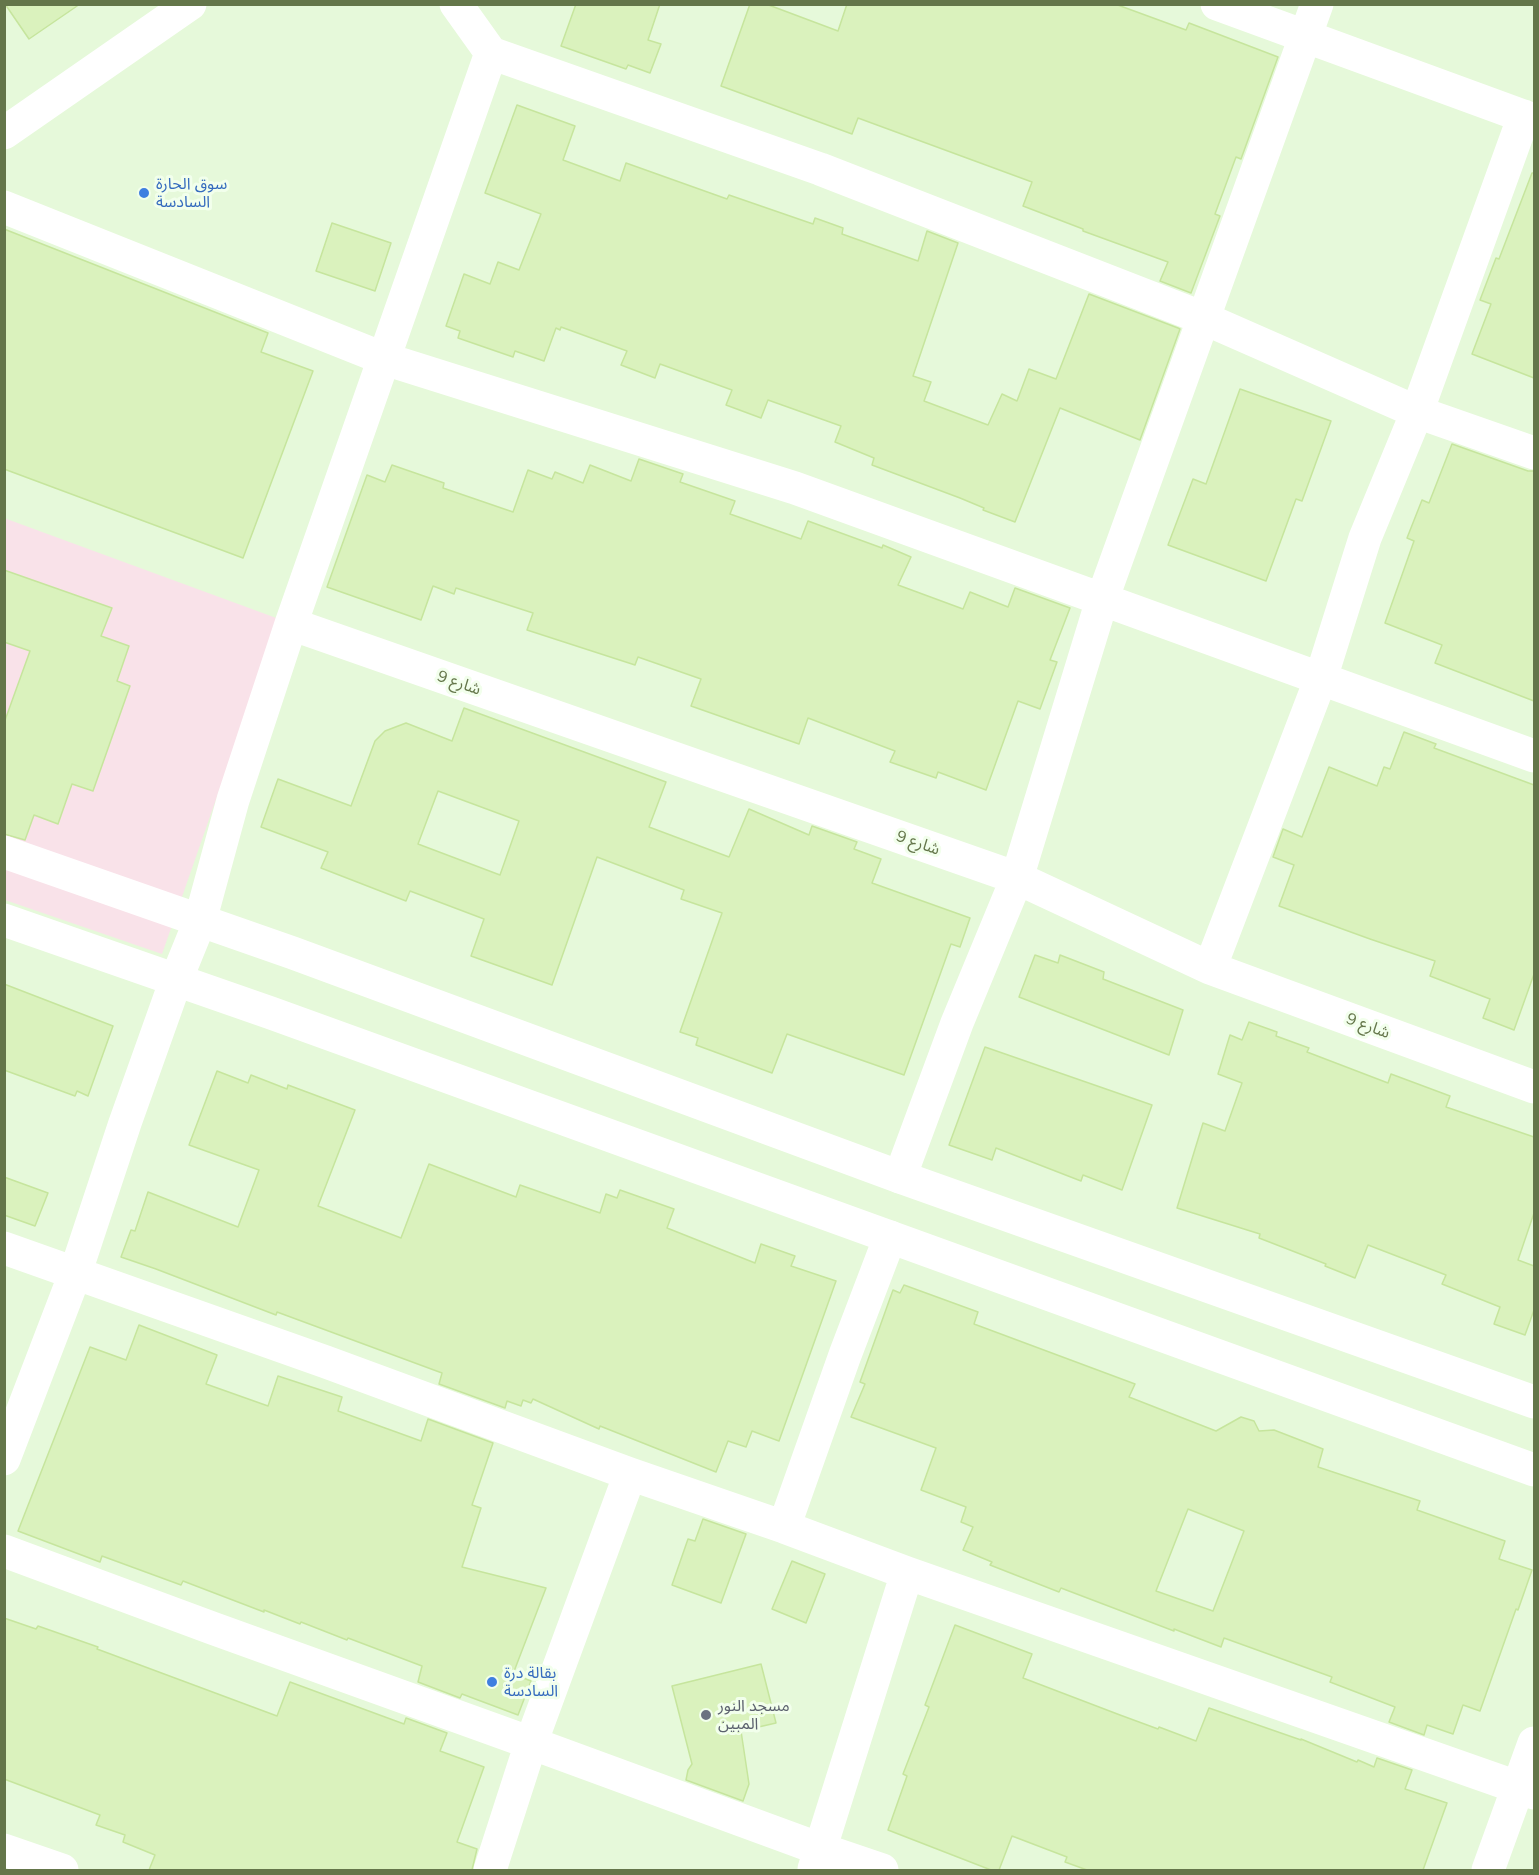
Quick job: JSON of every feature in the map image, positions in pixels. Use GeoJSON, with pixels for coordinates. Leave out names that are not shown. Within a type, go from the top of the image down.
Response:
{"type":"FeatureCollection","features":[{"type":"Feature","properties":{"kind":"street"},"geometry":{"type":"LineString","coordinates":[[4,133],[190,4]]}},
{"type":"Feature","properties":{"kind":"street"},"geometry":{"type":"LineString","coordinates":[[456,4],[491,53],[819,169],[1203,318],[1417,412],[1534,453]]}},
{"type":"Feature","properties":{"kind":"street"},"geometry":{"type":"LineString","coordinates":[[1210,968],[1321,678],[1365,538],[1417,412],[1529,118],[1217,4]]}},
{"type":"Feature","properties":{"kind":"street"},"geometry":{"type":"LineString","coordinates":[[900,1177],[957,1023],[1017,878],[1102,600],[1317,4]]}},
{"type":"Feature","properties":{"kind":"street"},"geometry":{"type":"LineString","coordinates":[[4,1459],[75,1274],[125,1124],[176,980],[200,921],[233,800],[291,624],[491,53]]}},
{"type":"Feature","properties":{"kind":"street"},"geometry":{"type":"LineString","coordinates":[[4,207],[385,359],[795,488],[1534,756]]}},
{"type":"Feature","properties":{"kind":"street","name":"شارع 9"},"geometry":{"type":"LineString","coordinates":[[291,624],[1017,878],[1210,968],[1534,1086]]}},
{"type":"Feature","properties":{"kind":"street"},"geometry":{"type":"LineString","coordinates":[[4,852],[293,953],[900,1177],[1534,1402]]}},
{"type":"Feature","properties":{"kind":"street"},"geometry":{"type":"LineString","coordinates":[[4,920],[271,1013],[1534,1470]]}},
{"type":"Feature","properties":{"kind":"street"},"geometry":{"type":"LineString","coordinates":[[784,1527],[844,1355],[890,1237]]}},
{"type":"Feature","properties":{"kind":"street"},"geometry":{"type":"LineString","coordinates":[[4,1248],[907,1573],[1527,1790]]}},
{"type":"Feature","properties":{"kind":"street"},"geometry":{"type":"LineString","coordinates":[[490,1870],[531,1743],[630,1474]]}},
{"type":"Feature","properties":{"kind":"street"},"geometry":{"type":"LineString","coordinates":[[4,1551],[531,1743],[817,1860],[882,1870]]}},
{"type":"Feature","properties":{"kind":"street"},"geometry":{"type":"LineString","coordinates":[[817,1860],[907,1573]]}},
{"type":"Feature","properties":{"kind":"street"},"geometry":{"type":"LineString","coordinates":[[1488,1870],[1527,1790],[1534,1743]]}},
{"type":"Feature","properties":{"kind":"street"},"geometry":{"type":"LineString","coordinates":[[4,1850],[62,1870]]}},
{"type":"Feature","properties":{"kind":"shaded area"},"geometry":{"type":"Polygon","coordinates":[[[5,5],[1534,5],[1534,1870],[5,1870],[5,5]]]}},
{"type":"Feature","properties":{"kind":"shaded area"},"geometry":{"type":"Polygon","coordinates":[[[4,518],[279,619],[162,954],[5,900],[4,518]]]}},
{"type":"Feature","properties":{"kind":"building"},"geometry":{"type":"Polygon","coordinates":[[[5,4],[80,4],[29,39],[5,4]]]}},
{"type":"Feature","properties":{"kind":"building"},"geometry":{"type":"Polygon","coordinates":[[[576,4],[660,4],[648,40],[661,44],[650,73],[628,65],[626,69],[561,46],[576,4]]]}},
{"type":"Feature","properties":{"kind":"building"},"geometry":{"type":"Polygon","coordinates":[[[750,4],[766,4],[838,31],[847,4],[1115,4],[1186,30],[1189,23],[1278,57],[1241,159],[1236,157],[1215,214],[1220,216],[1191,293],[1160,281],[1168,262],[1023,206],[1032,182],[858,118],[852,134],[721,86],[750,4]]]}},
{"type":"Feature","properties":{"kind":"building"},"geometry":{"type":"Polygon","coordinates":[[[517,105],[575,126],[563,160],[620,181],[626,163],[727,199],[729,195],[813,224],[815,218],[843,228],[842,234],[918,261],[927,231],[958,243],[913,376],[931,382],[924,401],[988,425],[1002,394],[1017,401],[1029,369],[1056,379],[1089,294],[1180,329],[1140,440],[1060,408],[1015,522],[960,498],[872,465],[874,458],[835,442],[841,426],[768,400],[761,418],[726,405],[732,390],[660,364],[655,378],[621,365],[627,351],[561,327],[560,330],[556,328],[544,361],[515,351],[513,357],[458,338],[460,331],[446,326],[464,274],[490,284],[498,262],[519,270],[541,214],[485,193],[517,105]]]}},
{"type":"Feature","properties":{"kind":"building"},"geometry":{"type":"Polygon","coordinates":[[[1532,173],[1534,173],[1534,378],[1472,354],[1491,304],[1480,300],[1496,258],[1499,259],[1532,173]]]}},
{"type":"Feature","properties":{"kind":"building"},"geometry":{"type":"Polygon","coordinates":[[[332,223],[391,243],[375,291],[316,271],[332,223]]]}},
{"type":"Feature","properties":{"kind":"building"},"geometry":{"type":"Polygon","coordinates":[[[4,229],[268,333],[261,352],[313,371],[243,558],[4,469],[4,229]]]}},
{"type":"Feature","properties":{"kind":"building"},"geometry":{"type":"Polygon","coordinates":[[[1240,389],[1331,421],[1302,501],[1296,499],[1266,581],[1168,545],[1193,479],[1206,484],[1240,389]]]}},
{"type":"Feature","properties":{"kind":"building"},"geometry":{"type":"Polygon","coordinates":[[[1452,444],[1528,471],[1534,471],[1534,701],[1435,663],[1442,645],[1385,623],[1414,541],[1407,538],[1422,500],[1429,503],[1452,444]]]}},
{"type":"Feature","properties":{"kind":"building"},"geometry":{"type":"Polygon","coordinates":[[[639,459],[683,474],[680,482],[735,501],[730,514],[801,539],[808,521],[882,548],[883,545],[911,557],[898,585],[963,609],[970,592],[1008,607],[1015,588],[1070,608],[1050,660],[1057,662],[1040,709],[1018,701],[986,790],[938,772],[936,778],[890,762],[895,751],[808,718],[799,744],[691,706],[701,679],[638,657],[635,665],[527,630],[533,613],[456,588],[454,594],[433,586],[421,620],[327,587],[367,475],[385,482],[392,465],[444,483],[443,488],[513,512],[528,470],[552,479],[555,472],[583,483],[590,465],[631,481],[639,459]]]}},
{"type":"Feature","properties":{"kind":"building"},"geometry":{"type":"Polygon","coordinates":[[[4,570],[112,608],[101,636],[129,646],[117,681],[130,686],[93,791],[72,784],[58,824],[34,815],[25,840],[4,834],[4,723],[30,651],[4,642],[4,570]]]}},
{"type":"Feature","properties":{"kind":"building"},"geometry":{"type":"Polygon","coordinates":[[[464,708],[666,782],[649,827],[729,857],[749,809],[809,835],[812,826],[857,842],[854,849],[881,859],[872,883],[970,918],[960,947],[951,944],[904,1075],[787,1034],[772,1073],[696,1045],[698,1038],[680,1032],[722,913],[681,899],[684,890],[597,857],[552,985],[471,956],[484,919],[410,891],[406,901],[321,868],[328,852],[261,827],[278,779],[351,806],[375,741],[385,731],[406,723],[452,741],[464,708]],[[438,791],[418,844],[500,875],[519,821],[438,791]]]}},
{"type":"Feature","properties":{"kind":"building"},"geometry":{"type":"Polygon","coordinates":[[[1404,732],[1436,744],[1434,748],[1534,785],[1534,974],[1514,1030],[1483,1018],[1490,999],[1430,976],[1435,961],[1279,906],[1294,865],[1273,857],[1283,829],[1302,837],[1329,767],[1377,786],[1384,767],[1390,769],[1404,732]]]}},
{"type":"Feature","properties":{"kind":"building"},"geometry":{"type":"Polygon","coordinates":[[[1035,955],[1058,963],[1060,955],[1104,972],[1103,979],[1183,1010],[1169,1055],[1019,997],[1035,955]]]}},
{"type":"Feature","properties":{"kind":"building"},"geometry":{"type":"Polygon","coordinates":[[[4,984],[113,1026],[88,1096],[77,1091],[75,1096],[4,1070],[4,984]]]}},
{"type":"Feature","properties":{"kind":"building"},"geometry":{"type":"Polygon","coordinates":[[[1249,1022],[1277,1032],[1276,1036],[1309,1048],[1307,1052],[1388,1083],[1391,1074],[1450,1096],[1446,1107],[1534,1137],[1534,1213],[1518,1260],[1534,1266],[1534,1310],[1525,1335],[1494,1324],[1500,1307],[1442,1284],[1446,1275],[1368,1245],[1355,1278],[1259,1238],[1260,1234],[1177,1208],[1203,1123],[1225,1131],[1242,1083],[1218,1074],[1230,1035],[1242,1040],[1249,1022]]]}},
{"type":"Feature","properties":{"kind":"building"},"geometry":{"type":"Polygon","coordinates":[[[985,1047],[1152,1105],[1122,1190],[1083,1175],[1081,1181],[996,1148],[992,1160],[949,1145],[985,1047]]]}},
{"type":"Feature","properties":{"kind":"building"},"geometry":{"type":"Polygon","coordinates":[[[217,1071],[248,1083],[251,1075],[287,1089],[288,1085],[355,1110],[318,1206],[401,1238],[429,1164],[516,1197],[520,1185],[600,1213],[606,1194],[617,1198],[620,1190],[674,1209],[667,1228],[755,1263],[761,1244],[795,1256],[791,1266],[836,1281],[779,1441],[752,1431],[746,1447],[728,1441],[716,1472],[600,1426],[599,1429],[533,1399],[531,1403],[523,1400],[521,1406],[507,1401],[505,1408],[439,1384],[442,1373],[277,1312],[276,1315],[121,1257],[131,1230],[135,1231],[148,1192],[238,1227],[259,1170],[189,1145],[217,1071]]]}},
{"type":"Feature","properties":{"kind":"building"},"geometry":{"type":"Polygon","coordinates":[[[4,1177],[48,1193],[35,1226],[4,1215],[4,1177]]]}},
{"type":"Feature","properties":{"kind":"building"},"geometry":{"type":"Polygon","coordinates":[[[904,1285],[978,1312],[974,1324],[1135,1384],[1129,1397],[1216,1431],[1241,1417],[1254,1421],[1259,1431],[1274,1430],[1323,1449],[1318,1467],[1420,1501],[1417,1510],[1505,1541],[1499,1559],[1532,1570],[1480,1711],[1463,1705],[1453,1734],[1427,1725],[1424,1735],[1389,1722],[1395,1707],[1330,1682],[1332,1677],[1224,1638],[1221,1647],[1061,1588],[1059,1592],[990,1565],[992,1562],[963,1550],[973,1527],[961,1522],[966,1507],[921,1490],[936,1448],[851,1417],[865,1384],[860,1382],[893,1290],[900,1293],[904,1285]],[[1188,1509],[1156,1591],[1213,1611],[1244,1531],[1188,1509]]]}},
{"type":"Feature","properties":{"kind":"building"},"geometry":{"type":"Polygon","coordinates":[[[139,1325],[217,1355],[206,1384],[268,1406],[278,1376],[342,1397],[338,1411],[421,1441],[428,1419],[493,1443],[472,1505],[481,1508],[462,1567],[546,1588],[513,1674],[531,1681],[518,1715],[462,1694],[460,1698],[418,1682],[422,1666],[348,1638],[347,1640],[301,1622],[300,1624],[264,1610],[264,1612],[183,1581],[181,1585],[102,1556],[100,1562],[18,1531],[90,1347],[126,1360],[139,1325]]]}},
{"type":"Feature","properties":{"kind":"building"},"geometry":{"type":"Polygon","coordinates":[[[703,1519],[746,1534],[721,1603],[672,1585],[688,1539],[695,1541],[703,1519]]]}},
{"type":"Feature","properties":{"kind":"building"},"geometry":{"type":"Polygon","coordinates":[[[792,1561],[825,1574],[806,1623],[772,1609],[792,1561]]]}},
{"type":"Feature","properties":{"kind":"building"},"geometry":{"type":"Polygon","coordinates":[[[4,1618],[36,1629],[38,1626],[98,1647],[97,1649],[277,1716],[290,1682],[404,1724],[406,1718],[447,1733],[440,1751],[484,1767],[457,1842],[477,1849],[472,1870],[149,1870],[155,1855],[123,1842],[125,1835],[96,1825],[100,1815],[4,1779],[4,1618]]]}},
{"type":"Feature","properties":{"kind":"building"},"geometry":{"type":"Polygon","coordinates":[[[955,1625],[1032,1654],[1023,1678],[1158,1729],[1159,1727],[1196,1741],[1209,1708],[1301,1739],[1357,1762],[1358,1760],[1374,1767],[1377,1758],[1412,1770],[1405,1789],[1447,1803],[1423,1870],[1087,1870],[1065,1862],[1067,1857],[1012,1836],[999,1870],[991,1870],[888,1830],[907,1776],[903,1774],[929,1707],[925,1705],[955,1625]]]}},
{"type":"Feature","properties":{"kind":"building"},"geometry":{"type":"Polygon","coordinates":[[[761,1664],[776,1723],[741,1731],[749,1784],[743,1801],[686,1780],[692,1764],[672,1686],[761,1664]]]}},
{"type":"Feature","properties":{"kind":"place","name":"سوق الحارة السادسة"},"geometry":{"type":"Point","coordinates":[144,193]}},
{"type":"Feature","properties":{"kind":"place","name":"بقالة درة السادسة"},"geometry":{"type":"Point","coordinates":[492,1682]}},
{"type":"Feature","properties":{"kind":"place","name":"مسجد النور المبين"},"geometry":{"type":"Point","coordinates":[706,1715]}}]}
